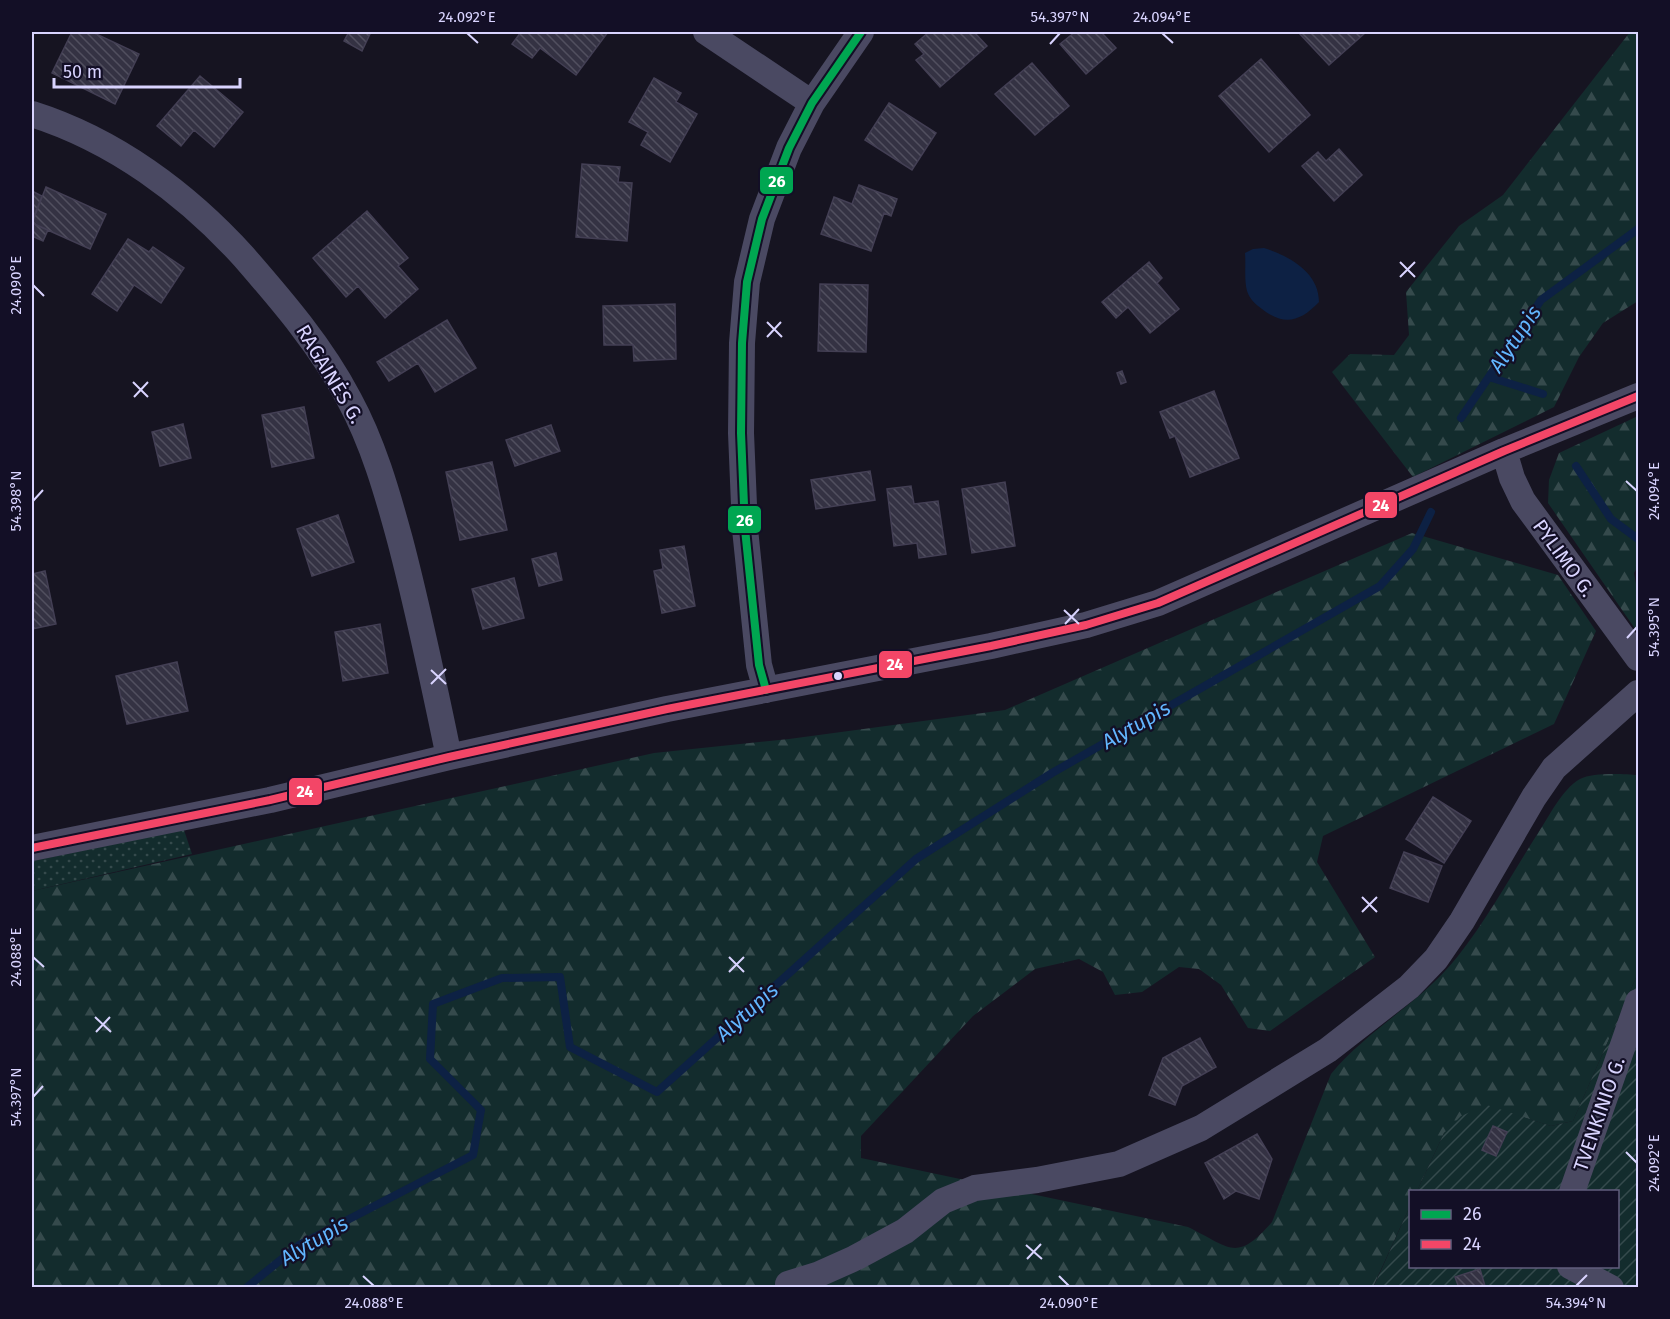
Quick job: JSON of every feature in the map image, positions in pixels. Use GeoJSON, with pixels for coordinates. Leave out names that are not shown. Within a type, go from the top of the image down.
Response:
{"type":"FeatureCollection","features":[{"type":"Feature","properties":{"kind":"street"},"geometry":{"type":"LineString","coordinates":[[706,32],[812,103]]}},
{"type":"Feature","properties":{"kind":"street"},"geometry":{"type":"LineString","coordinates":[[766,690],[759,665],[745,529],[741,433],[742,343],[747,282],[762,219],[775,183],[812,103],[861,32]]}},
{"type":"Feature","properties":{"kind":"street","name":"RAGAINĖS G."},"geometry":{"type":"LineString","coordinates":[[32,114],[88,136],[165,183],[228,240],[287,306],[318,346],[350,400],[368,441],[390,503],[414,593],[450,757]]}},
{"type":"Feature","properties":{"kind":"street"},"geometry":{"type":"LineString","coordinates":[[32,848],[270,800],[667,709],[991,646],[1086,625],[1158,603],[1504,451],[1638,396]]}},
{"type":"Feature","properties":{"kind":"street","name":"PYLIMO G."},"geometry":{"type":"LineString","coordinates":[[1504,451],[1512,478],[1523,501],[1638,658]]}},
{"type":"Feature","properties":{"kind":"street"},"geometry":{"type":"LineString","coordinates":[[788,1284],[817,1275],[855,1258],[905,1231],[943,1201],[975,1188],[1037,1180],[1119,1164],[1201,1128],[1328,1050],[1408,987],[1436,959],[1462,921],[1534,797],[1554,768],[1638,693]]}},
{"type":"Feature","properties":{"kind":"street","name":"TVENKINIO G."},"geometry":{"type":"LineString","coordinates":[[1572,1190],[1638,1002]]}},
{"type":"Feature","properties":{"kind":"street"},"geometry":{"type":"LineString","coordinates":[[1574,1268],[1611,1287]]}},
{"type":"Feature","properties":{"kind":"green space"},"geometry":{"type":"Polygon","coordinates":[[[1630,32],[1638,32],[1638,301],[1603,323],[1579,357],[1554,407],[1413,477],[1332,372],[1350,354],[1394,355],[1409,335],[1406,292],[1459,226],[1503,195],[1630,32]]]}},
{"type":"Feature","properties":{"kind":"green space"},"geometry":{"type":"Polygon","coordinates":[[[1638,416],[1638,566],[1634,573],[1638,595],[1638,633],[1548,503],[1549,480],[1559,453],[1638,416]]]}},
{"type":"Feature","properties":{"kind":"green space"},"geometry":{"type":"Polygon","coordinates":[[[1412,533],[1558,575],[1596,631],[1554,724],[1323,836],[1317,862],[1375,957],[1270,1031],[1248,1028],[1221,985],[1199,969],[1179,967],[1142,992],[1115,995],[1103,972],[1079,959],[1035,969],[973,1016],[861,1136],[861,1158],[1188,1227],[1233,1248],[1250,1243],[1272,1222],[1331,1074],[1361,1043],[1428,988],[1458,956],[1490,911],[1567,789],[1580,779],[1593,775],[1638,775],[1638,973],[1573,1121],[1551,1126],[1487,1106],[1444,1133],[1417,1190],[1409,1190],[1409,1208],[1373,1287],[32,1287],[32,891],[654,753],[789,739],[1005,710],[1412,533]]]}},
{"type":"Feature","properties":{"kind":"green space"},"geometry":{"type":"Polygon","coordinates":[[[184,830],[192,854],[32,891],[32,861],[184,830]]]}},
{"type":"Feature","properties":{"kind":"green space"},"geometry":{"type":"Polygon","coordinates":[[[1638,973],[1638,1287],[1373,1288],[1409,1208],[1409,1268],[1619,1268],[1619,1190],[1417,1190],[1444,1133],[1461,1116],[1487,1105],[1551,1126],[1573,1121],[1638,973]]]}},
{"type":"Feature","properties":{"kind":"water"},"geometry":{"type":"Polygon","coordinates":[[[1264,248],[1301,267],[1314,282],[1319,302],[1305,314],[1292,319],[1278,318],[1260,307],[1249,296],[1245,253],[1253,249],[1264,248]]]}},
{"type":"Feature","properties":{"kind":"building"},"geometry":{"type":"Polygon","coordinates":[[[72,32],[92,32],[139,54],[115,104],[52,73],[72,32]]]}},
{"type":"Feature","properties":{"kind":"building"},"geometry":{"type":"Polygon","coordinates":[[[349,32],[370,34],[362,51],[344,41],[349,32]]]}},
{"type":"Feature","properties":{"kind":"building"},"geometry":{"type":"Polygon","coordinates":[[[521,32],[608,32],[576,75],[540,48],[532,58],[512,44],[521,32]]]}},
{"type":"Feature","properties":{"kind":"building"},"geometry":{"type":"Polygon","coordinates":[[[929,32],[974,32],[987,46],[940,87],[916,60],[924,54],[915,44],[929,32]]]}},
{"type":"Feature","properties":{"kind":"building"},"geometry":{"type":"Polygon","coordinates":[[[1075,32],[1101,32],[1116,48],[1086,74],[1060,44],[1075,32]]]}},
{"type":"Feature","properties":{"kind":"building"},"geometry":{"type":"Polygon","coordinates":[[[1298,32],[1364,32],[1365,33],[1329,65],[1298,32]]]}},
{"type":"Feature","properties":{"kind":"building"},"geometry":{"type":"Polygon","coordinates":[[[1261,59],[1310,115],[1269,152],[1219,96],[1261,59]]]}},
{"type":"Feature","properties":{"kind":"building"},"geometry":{"type":"Polygon","coordinates":[[[1032,63],[1069,106],[1035,135],[995,94],[1032,63]]]}},
{"type":"Feature","properties":{"kind":"building"},"geometry":{"type":"Polygon","coordinates":[[[200,76],[243,112],[214,147],[194,130],[181,146],[157,126],[200,76]]]}},
{"type":"Feature","properties":{"kind":"building"},"geometry":{"type":"Polygon","coordinates":[[[654,78],[681,93],[676,102],[697,114],[670,162],[641,145],[648,132],[629,122],[654,78]]]}},
{"type":"Feature","properties":{"kind":"building"},"geometry":{"type":"Polygon","coordinates":[[[889,103],[936,133],[912,170],[865,140],[889,103]]]}},
{"type":"Feature","properties":{"kind":"building"},"geometry":{"type":"Polygon","coordinates":[[[1339,149],[1362,175],[1334,201],[1302,166],[1318,152],[1326,161],[1339,149]]]}},
{"type":"Feature","properties":{"kind":"building"},"geometry":{"type":"Polygon","coordinates":[[[582,164],[620,167],[618,182],[632,183],[627,241],[576,237],[582,164]]]}},
{"type":"Feature","properties":{"kind":"building"},"geometry":{"type":"Polygon","coordinates":[[[859,185],[897,199],[891,216],[884,213],[871,251],[821,234],[834,197],[852,204],[859,185]]]}},
{"type":"Feature","properties":{"kind":"building"},"geometry":{"type":"Polygon","coordinates":[[[46,187],[106,214],[90,249],[32,223],[46,187]]]}},
{"type":"Feature","properties":{"kind":"building"},"geometry":{"type":"Polygon","coordinates":[[[32,191],[42,196],[32,221],[32,191]]]}},
{"type":"Feature","properties":{"kind":"building"},"geometry":{"type":"Polygon","coordinates":[[[367,211],[408,258],[398,266],[418,289],[385,318],[358,286],[346,297],[313,258],[367,211]]]}},
{"type":"Feature","properties":{"kind":"building"},"geometry":{"type":"Polygon","coordinates":[[[32,223],[48,230],[43,241],[32,236],[32,223]]]}},
{"type":"Feature","properties":{"kind":"building"},"geometry":{"type":"Polygon","coordinates":[[[128,239],[149,252],[153,247],[184,268],[161,303],[134,285],[117,311],[92,294],[128,239]]]}},
{"type":"Feature","properties":{"kind":"building"},"geometry":{"type":"Polygon","coordinates":[[[1149,262],[1162,278],[1157,283],[1179,309],[1150,333],[1128,307],[1116,318],[1102,302],[1149,262]]]}},
{"type":"Feature","properties":{"kind":"building"},"geometry":{"type":"Polygon","coordinates":[[[820,284],[868,285],[866,352],[818,351],[820,284]]]}},
{"type":"Feature","properties":{"kind":"building"},"geometry":{"type":"Polygon","coordinates":[[[675,304],[676,359],[634,361],[633,345],[604,345],[603,306],[675,304]]]}},
{"type":"Feature","properties":{"kind":"building"},"geometry":{"type":"Polygon","coordinates":[[[447,320],[476,368],[435,392],[418,363],[389,381],[377,362],[447,320]]]}},
{"type":"Feature","properties":{"kind":"building"},"geometry":{"type":"Polygon","coordinates":[[[1122,371],[1126,382],[1121,384],[1117,373],[1122,371]]]}},
{"type":"Feature","properties":{"kind":"building"},"geometry":{"type":"Polygon","coordinates":[[[1214,391],[1239,458],[1190,477],[1175,436],[1170,438],[1160,412],[1214,391]]]}},
{"type":"Feature","properties":{"kind":"building"},"geometry":{"type":"Polygon","coordinates":[[[304,407],[314,458],[272,467],[262,415],[304,407]]]}},
{"type":"Feature","properties":{"kind":"building"},"geometry":{"type":"Polygon","coordinates":[[[183,424],[191,458],[160,466],[152,432],[183,424]]]}},
{"type":"Feature","properties":{"kind":"building"},"geometry":{"type":"Polygon","coordinates":[[[551,425],[560,451],[515,466],[506,440],[551,425]]]}},
{"type":"Feature","properties":{"kind":"building"},"geometry":{"type":"Polygon","coordinates":[[[492,462],[507,530],[460,540],[446,472],[492,462]]]}},
{"type":"Feature","properties":{"kind":"building"},"geometry":{"type":"Polygon","coordinates":[[[870,471],[875,500],[816,509],[811,480],[870,471]]]}},
{"type":"Feature","properties":{"kind":"building"},"geometry":{"type":"Polygon","coordinates":[[[1005,482],[1015,546],[972,553],[962,489],[1005,482]]]}},
{"type":"Feature","properties":{"kind":"building"},"geometry":{"type":"Polygon","coordinates":[[[911,486],[914,504],[938,501],[946,554],[919,558],[917,543],[894,546],[887,489],[911,486]]]}},
{"type":"Feature","properties":{"kind":"building"},"geometry":{"type":"Polygon","coordinates":[[[338,515],[354,562],[312,576],[297,529],[338,515]]]}},
{"type":"Feature","properties":{"kind":"building"},"geometry":{"type":"Polygon","coordinates":[[[684,546],[695,606],[662,613],[654,571],[663,569],[660,550],[684,546]]]}},
{"type":"Feature","properties":{"kind":"building"},"geometry":{"type":"Polygon","coordinates":[[[556,553],[562,580],[539,586],[532,559],[556,553]]]}},
{"type":"Feature","properties":{"kind":"building"},"geometry":{"type":"Polygon","coordinates":[[[45,571],[56,624],[32,629],[32,574],[45,571]]]}},
{"type":"Feature","properties":{"kind":"building"},"geometry":{"type":"Polygon","coordinates":[[[514,578],[524,618],[483,629],[472,589],[514,578]]]}},
{"type":"Feature","properties":{"kind":"building"},"geometry":{"type":"Polygon","coordinates":[[[380,624],[388,673],[343,681],[335,632],[380,624]]]}},
{"type":"Feature","properties":{"kind":"building"},"geometry":{"type":"Polygon","coordinates":[[[177,662],[188,711],[127,724],[116,676],[177,662]]]}},
{"type":"Feature","properties":{"kind":"building"},"geometry":{"type":"Polygon","coordinates":[[[1433,797],[1471,821],[1444,863],[1406,839],[1433,797]]]}},
{"type":"Feature","properties":{"kind":"building"},"geometry":{"type":"Polygon","coordinates":[[[1404,852],[1442,866],[1428,902],[1390,888],[1404,852]]]}},
{"type":"Feature","properties":{"kind":"building"},"geometry":{"type":"Polygon","coordinates":[[[1200,1038],[1216,1067],[1182,1086],[1175,1105],[1149,1095],[1163,1058],[1200,1038]]]}},
{"type":"Feature","properties":{"kind":"building"},"geometry":{"type":"Polygon","coordinates":[[[1493,1126],[1507,1132],[1496,1156],[1482,1150],[1493,1126]]]}},
{"type":"Feature","properties":{"kind":"building"},"geometry":{"type":"Polygon","coordinates":[[[1257,1134],[1272,1159],[1259,1199],[1236,1191],[1224,1199],[1205,1163],[1257,1134]]]}},
{"type":"Feature","properties":{"kind":"building"},"geometry":{"type":"Polygon","coordinates":[[[1480,1269],[1485,1286],[1459,1288],[1455,1277],[1480,1269]]]}},
{"type":"Feature","properties":{"kind":"waterway","name":"Alytupis"},"geometry":{"type":"LineString","coordinates":[[1461,418],[1541,300],[1638,229]]}},
{"type":"Feature","properties":{"kind":"waterway"},"geometry":{"type":"LineString","coordinates":[[1489,377],[1543,394]]}},
{"type":"Feature","properties":{"kind":"waterway"},"geometry":{"type":"LineString","coordinates":[[1576,466],[1611,519],[1638,539]]}},
{"type":"Feature","properties":{"kind":"waterway","name":"Alytupis"},"geometry":{"type":"LineString","coordinates":[[246,1288],[299,1245],[473,1155],[481,1110],[430,1059],[433,1004],[502,978],[560,977],[570,1047],[657,1092],[916,859],[1052,773],[1380,586],[1413,549],[1431,512]]}},
{"type":"Feature","properties":{"kind":"transit line","name":"26"},"geometry":{"type":"LineString","coordinates":[[766,690],[759,665],[745,529],[741,433],[742,343],[747,282],[762,219],[789,148],[812,103],[861,32]]}},
{"type":"Feature","properties":{"kind":"transit line","name":"24"},"geometry":{"type":"LineString","coordinates":[[32,848],[270,800],[449,757],[667,709],[991,646],[1086,625],[1158,603],[1504,451],[1638,396]]}}]}
